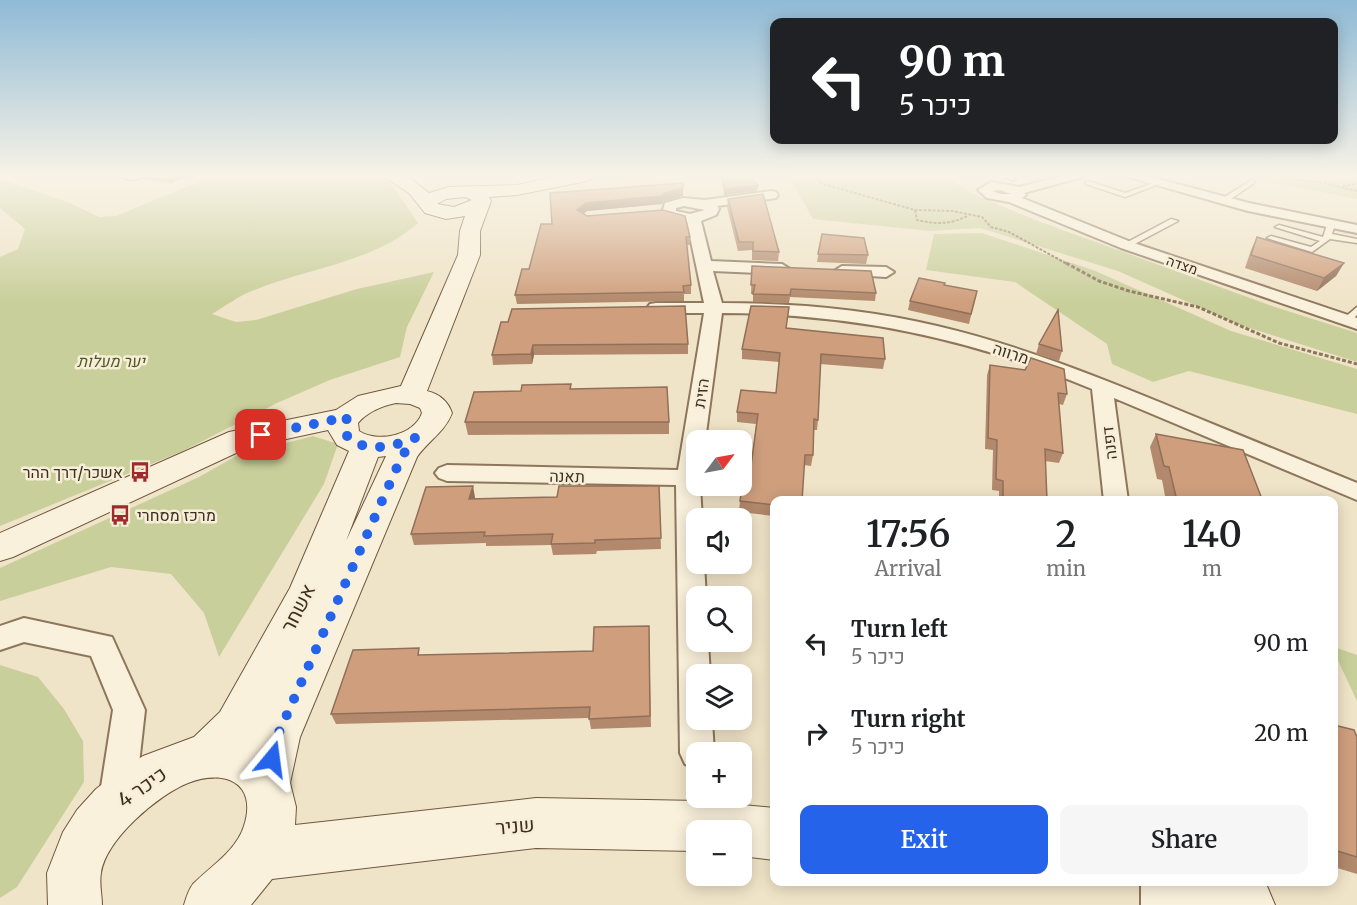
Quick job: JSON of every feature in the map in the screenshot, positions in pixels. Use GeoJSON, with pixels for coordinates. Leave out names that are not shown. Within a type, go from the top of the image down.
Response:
{"type":"FeatureCollection","features":[{"type":"Feature","properties":{"kind":"street"},"geometry":{"type":"LineString","coordinates":[[450,218],[471,231]]}},
{"type":"Feature","properties":{"kind":"street"},"geometry":{"type":"LineString","coordinates":[[411,394],[469,255],[472,218]]}},
{"type":"Feature","properties":{"kind":"street","name":"הזית"},"geometry":{"type":"LineString","coordinates":[[695,430],[714,307],[700,218]]}},
{"type":"Feature","properties":{"kind":"street","name":"מצדה"},"geometry":{"type":"LineString","coordinates":[[1074,218],[1126,245],[1353,318]]}},
{"type":"Feature","properties":{"kind":"street"},"geometry":{"type":"LineString","coordinates":[[1279,218],[1328,233],[1357,229]]}},
{"type":"Feature","properties":{"kind":"street"},"geometry":{"type":"LineString","coordinates":[[706,266],[802,269]]}},
{"type":"Feature","properties":{"kind":"street"},"geometry":{"type":"LineString","coordinates":[[826,270],[886,272]]}},
{"type":"Feature","properties":{"kind":"street","name":"מרווה"},"geometry":{"type":"LineString","coordinates":[[642,309],[714,307],[793,310],[860,317],[936,331],[1010,352],[1102,385],[1357,492]]}},
{"type":"Feature","properties":{"kind":"street","name":"דפנה"},"geometry":{"type":"LineString","coordinates":[[1102,385],[1115,496]]}},
{"type":"Feature","properties":{"kind":"street"},"geometry":{"type":"LineString","coordinates":[[0,548],[240,439],[357,432],[391,446],[415,438],[433,423],[436,414],[435,407],[430,401],[411,394],[396,394],[374,399],[355,409],[357,432]]}},
{"type":"Feature","properties":{"kind":"street","name":"אשחר"},"geometry":{"type":"LineString","coordinates":[[207,756],[236,727],[308,590],[357,432]]}},
{"type":"Feature","properties":{"kind":"street","name":"אשחר"},"geometry":{"type":"LineString","coordinates":[[267,781],[277,737],[402,456],[415,438]]}},
{"type":"Feature","properties":{"kind":"street","name":"תאנה"},"geometry":{"type":"LineString","coordinates":[[447,473],[686,478]]}},
{"type":"Feature","properties":{"kind":"street","name":"הזית"},"geometry":{"type":"LineString","coordinates":[[689,496],[694,664]]}},
{"type":"Feature","properties":{"kind":"street"},"geometry":{"type":"LineString","coordinates":[[0,638],[24,630],[102,646],[129,710],[116,803]]}},
{"type":"Feature","properties":{"kind":"street","name":"כיכר 4"},"geometry":{"type":"LineString","coordinates":[[75,905],[74,873],[89,836],[116,803],[146,779],[177,764],[207,756],[234,757],[254,765],[267,781]]}},
{"type":"Feature","properties":{"kind":"street"},"geometry":{"type":"LineString","coordinates":[[211,905],[242,876],[257,855],[270,826],[272,801],[267,781]]}},
{"type":"Feature","properties":{"kind":"street","name":"שניר"},"geometry":{"type":"LineString","coordinates":[[257,855],[536,823],[699,812],[770,833]]}},
{"type":"Feature","properties":{"kind":"street"},"geometry":{"type":"LineString","coordinates":[[1160,886],[1161,905]]}},
{"type":"Feature","properties":{"kind":"street"},"geometry":{"type":"LineString","coordinates":[[1193,886],[1248,905]]}},
{"type":"Feature","properties":{"kind":"lane"},"geometry":{"type":"LineString","coordinates":[[1126,245],[1174,221]]}},
{"type":"Feature","properties":{"kind":"lane"},"geometry":{"type":"LineString","coordinates":[[1280,227],[1328,233],[1357,242]]}},
{"type":"Feature","properties":{"kind":"lane"},"geometry":{"type":"LineString","coordinates":[[1271,238],[1312,250],[1328,233]]}},
{"type":"Feature","properties":{"kind":"path"},"geometry":{"type":"LineString","coordinates":[[917,218],[939,225],[957,222],[963,218]]}},
{"type":"Feature","properties":{"kind":"path"},"geometry":{"type":"LineString","coordinates":[[983,218],[991,227],[1010,232],[1099,281],[1129,291],[1198,307],[1279,343],[1357,364]]}},
{"type":"Feature","properties":{"kind":"green space","name":"יער מעלות"},"geometry":{"type":"Polygon","coordinates":[[[12,218],[415,218],[418,223],[381,247],[252,291],[212,314],[236,322],[256,320],[357,289],[434,272],[407,327],[400,357],[330,380],[277,403],[183,451],[0,526],[0,257],[18,249],[25,229],[12,218]]]}},
{"type":"Feature","properties":{"kind":"green space"},"geometry":{"type":"Polygon","coordinates":[[[1031,218],[1275,307],[1357,333],[1357,362],[1237,324],[1118,271],[980,228],[931,231],[813,219],[1031,218]]]}},
{"type":"Feature","properties":{"kind":"green space"},"geometry":{"type":"Polygon","coordinates":[[[982,233],[1093,270],[1231,331],[1357,369],[1357,414],[1189,371],[1153,382],[1112,364],[1107,344],[1015,282],[926,270],[934,234],[982,233]]]}},
{"type":"Feature","properties":{"kind":"green space"},"geometry":{"type":"Polygon","coordinates":[[[313,436],[338,444],[324,484],[219,657],[204,613],[171,574],[111,567],[0,601],[0,568],[199,477],[236,456],[313,436]]]}},
{"type":"Feature","properties":{"kind":"green space"},"geometry":{"type":"Polygon","coordinates":[[[1338,648],[1357,655],[1357,701],[1338,661],[1338,648]]]}},
{"type":"Feature","properties":{"kind":"green space"},"geometry":{"type":"Polygon","coordinates":[[[0,665],[38,677],[64,709],[83,741],[84,782],[17,887],[0,898],[0,665]]]}},
{"type":"Feature","properties":{"kind":"building"},"geometry":{"type":"Polygon","coordinates":[[[552,218],[686,218],[690,237],[686,237],[691,285],[683,286],[684,292],[515,295],[522,269],[529,269],[541,224],[552,224],[552,218]]]}},
{"type":"Feature","properties":{"kind":"building"},"geometry":{"type":"Polygon","coordinates":[[[733,218],[770,218],[779,252],[753,251],[753,242],[739,242],[733,218]]]}},
{"type":"Feature","properties":{"kind":"building"},"geometry":{"type":"Polygon","coordinates":[[[822,234],[864,238],[868,255],[818,254],[822,234]]]}},
{"type":"Feature","properties":{"kind":"building"},"geometry":{"type":"Polygon","coordinates":[[[1257,237],[1344,263],[1324,278],[1251,255],[1257,237]]]}},
{"type":"Feature","properties":{"kind":"building"},"geometry":{"type":"Polygon","coordinates":[[[752,266],[871,271],[876,293],[791,289],[790,295],[753,294],[755,285],[751,285],[752,266]]]}},
{"type":"Feature","properties":{"kind":"building"},"geometry":{"type":"Polygon","coordinates":[[[919,278],[977,291],[971,314],[910,301],[919,278]]]}},
{"type":"Feature","properties":{"kind":"building"},"geometry":{"type":"Polygon","coordinates":[[[685,306],[688,344],[533,345],[531,354],[492,355],[501,322],[508,322],[512,309],[685,306]]]}},
{"type":"Feature","properties":{"kind":"building"},"geometry":{"type":"Polygon","coordinates":[[[751,306],[789,307],[786,328],[883,338],[885,359],[821,354],[818,420],[814,419],[813,455],[805,455],[802,496],[770,496],[770,505],[740,501],[741,496],[752,496],[752,459],[758,414],[737,412],[741,390],[776,393],[780,353],[742,349],[751,306]]]}},
{"type":"Feature","properties":{"kind":"building"},"geometry":{"type":"Polygon","coordinates":[[[1058,310],[1062,351],[1039,344],[1058,310]]]}},
{"type":"Feature","properties":{"kind":"building"},"geometry":{"type":"Polygon","coordinates":[[[1031,358],[1064,369],[1067,394],[1058,393],[1063,453],[1045,449],[1047,496],[1003,496],[1003,481],[996,479],[997,440],[988,438],[990,365],[1025,370],[1031,358]]]}},
{"type":"Feature","properties":{"kind":"building"},"geometry":{"type":"Polygon","coordinates":[[[571,384],[570,389],[667,387],[669,422],[465,422],[474,392],[521,391],[522,385],[571,384]]]}},
{"type":"Feature","properties":{"kind":"building"},"geometry":{"type":"Polygon","coordinates":[[[1156,434],[1243,450],[1261,496],[1176,496],[1169,467],[1164,466],[1156,434]]]}},
{"type":"Feature","properties":{"kind":"building"},"geometry":{"type":"Polygon","coordinates":[[[473,486],[469,499],[557,497],[559,486],[659,486],[661,538],[551,544],[553,534],[484,536],[485,532],[411,534],[426,487],[473,486]]]}},
{"type":"Feature","properties":{"kind":"building"},"geometry":{"type":"Polygon","coordinates":[[[649,626],[650,716],[589,719],[590,707],[331,714],[353,650],[419,648],[418,655],[593,651],[594,627],[649,626]]]}},
{"type":"Feature","properties":{"kind":"building"},"geometry":{"type":"Polygon","coordinates":[[[1338,726],[1354,730],[1357,737],[1357,857],[1338,851],[1338,726]]]}},
{"type":"Feature","properties":{"kind":"place","name":"אשכר/דרך ההר"},"geometry":{"type":"Point","coordinates":[140,472]}},
{"type":"Feature","properties":{"kind":"place","name":"מרכז מסחרי"},"geometry":{"type":"Point","coordinates":[120,515]}},
{"type":"Feature","properties":{"kind":"route"},"geometry":{"type":"LineString","coordinates":[[261,435],[347,417],[344,432],[356,443],[367,446],[391,446],[415,438],[402,456],[277,737],[272,759]]}}]}
